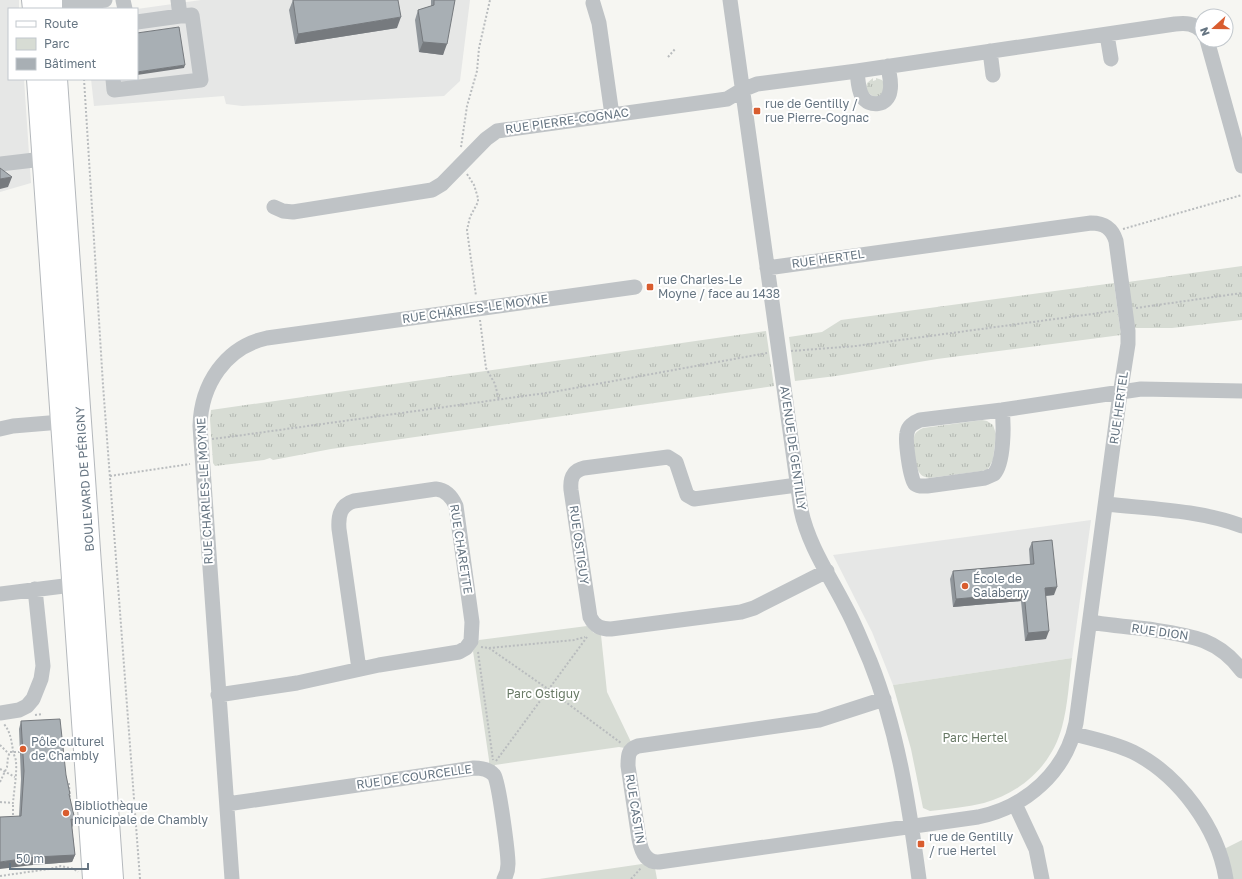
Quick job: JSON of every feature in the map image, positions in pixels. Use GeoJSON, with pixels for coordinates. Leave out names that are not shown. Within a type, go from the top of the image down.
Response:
{"type":"FeatureCollection","features":[{"type":"Feature","properties":{"kind":"main road","name":"BOULEVARD DE PÉRIGNY"},"geometry":{"type":"LineString","coordinates":[[37,80],[93,879]]}},
{"type":"Feature","properties":{"kind":"main road","name":"BOULEVARD DE PÉRIGNY"},"geometry":{"type":"LineString","coordinates":[[57,80],[113,879]]}},
{"type":"Feature","properties":{"kind":"street"},"geometry":{"type":"LineString","coordinates":[[42,5],[105,0]]}},
{"type":"Feature","properties":{"kind":"street"},"geometry":{"type":"LineString","coordinates":[[178,0],[180,16]]}},
{"type":"Feature","properties":{"kind":"street","name":"AVENUE DE GENTILLY"},"geometry":{"type":"LineString","coordinates":[[730,0],[801,510],[806,528],[857,630],[884,699],[898,749],[912,826],[919,879]]}},
{"type":"Feature","properties":{"kind":"street"},"geometry":{"type":"LineString","coordinates":[[593,3],[600,28],[612,115]]}},
{"type":"Feature","properties":{"kind":"street"},"geometry":{"type":"LineString","coordinates":[[113,80],[114,90],[165,78],[201,80],[192,15],[180,16],[159,26],[138,22]]}},
{"type":"Feature","properties":{"kind":"street","name":"RUE PIERRE-COGNAC"},"geometry":{"type":"LineString","coordinates":[[274,207],[283,211],[293,212],[432,190],[439,187],[486,139],[497,131],[726,99],[757,84],[857,71],[1186,23],[1194,26]]}},
{"type":"Feature","properties":{"kind":"street"},"geometry":{"type":"LineString","coordinates":[[1108,35],[1111,59]]}},
{"type":"Feature","properties":{"kind":"street"},"geometry":{"type":"LineString","coordinates":[[1209,48],[1242,166]]}},
{"type":"Feature","properties":{"kind":"street"},"geometry":{"type":"LineString","coordinates":[[990,51],[993,75]]}},
{"type":"Feature","properties":{"kind":"street"},"geometry":{"type":"LineString","coordinates":[[857,71],[860,92],[863,97],[868,103],[882,103],[888,98],[891,87],[888,66]]}},
{"type":"Feature","properties":{"kind":"street"},"geometry":{"type":"LineString","coordinates":[[0,164],[43,159]]}},
{"type":"Feature","properties":{"kind":"street","name":"RUE HERTEL"},"geometry":{"type":"LineString","coordinates":[[767,268],[1091,223],[1101,224],[1111,230],[1116,241],[1128,331],[1128,344],[1120,392],[1074,734],[1064,756],[1051,775],[1038,788],[1015,804],[991,814],[978,817],[912,826]]}},
{"type":"Feature","properties":{"kind":"street","name":"RUE CHARLES-LE MOYNE"},"geometry":{"type":"LineString","coordinates":[[232,879],[218,695],[200,418],[203,401],[208,387],[218,369],[229,356],[247,345],[267,338],[635,287]]}},
{"type":"Feature","properties":{"kind":"street"},"geometry":{"type":"LineString","coordinates":[[1002,410],[1004,430],[999,464],[994,474],[985,478],[922,486],[914,483],[910,473],[906,437],[908,428],[912,424],[923,420],[1002,410],[1141,389],[1242,392]]}},
{"type":"Feature","properties":{"kind":"street"},"geometry":{"type":"LineString","coordinates":[[0,429],[13,426],[61,422]]}},
{"type":"Feature","properties":{"kind":"street","name":"RUE OSTIGUY"},"geometry":{"type":"LineString","coordinates":[[797,485],[694,499],[687,495],[677,465],[674,460],[668,457],[578,470],[572,477],[571,487],[590,617],[596,626],[603,629],[611,629],[741,612],[754,608],[827,571]]}},
{"type":"Feature","properties":{"kind":"street","name":"RUE CHARETTE"},"geometry":{"type":"LineString","coordinates":[[218,695],[297,683],[379,665],[454,654],[463,651],[469,645],[472,636],[472,622],[456,506],[452,498],[446,492],[436,489],[354,501],[347,503],[342,509],[339,529],[359,669]]}},
{"type":"Feature","properties":{"kind":"street"},"geometry":{"type":"LineString","coordinates":[[1106,504],[1205,516],[1242,526]]}},
{"type":"Feature","properties":{"kind":"street"},"geometry":{"type":"LineString","coordinates":[[0,594],[72,585]]}},
{"type":"Feature","properties":{"kind":"street"},"geometry":{"type":"LineString","coordinates":[[0,713],[19,710],[27,706],[33,699],[41,679],[43,666],[35,589]]}},
{"type":"Feature","properties":{"kind":"street","name":"RUE DION"},"geometry":{"type":"LineString","coordinates":[[1090,622],[1195,637],[1224,653],[1242,671]]}},
{"type":"Feature","properties":{"kind":"street"},"geometry":{"type":"LineString","coordinates":[[631,750],[638,746],[819,720],[884,699]]}},
{"type":"Feature","properties":{"kind":"street"},"geometry":{"type":"LineString","coordinates":[[1074,734],[1108,743],[1133,753],[1152,764],[1172,782],[1191,802],[1208,827],[1221,856],[1226,879]]}},
{"type":"Feature","properties":{"kind":"street","name":"RUE CASTIN"},"geometry":{"type":"LineString","coordinates":[[631,750],[628,758],[628,766],[639,839],[643,852],[652,862],[912,826]]}},
{"type":"Feature","properties":{"kind":"street","name":"RUE DE COURCELLE"},"geometry":{"type":"LineString","coordinates":[[227,804],[474,768],[490,769],[497,782],[506,842],[508,867],[504,879]]}},
{"type":"Feature","properties":{"kind":"street"},"geometry":{"type":"LineString","coordinates":[[1015,804],[1036,849],[1042,879]]}},
{"type":"Feature","properties":{"kind":"path"},"geometry":{"type":"LineString","coordinates":[[462,150],[466,112],[477,71],[479,48],[490,0]]}},
{"type":"Feature","properties":{"kind":"path"},"geometry":{"type":"LineString","coordinates":[[668,57],[676,48]]}},
{"type":"Feature","properties":{"kind":"path","name":"BOULEVARD DE PÉRIGNY"},"geometry":{"type":"LineString","coordinates":[[84,80],[110,476],[140,879]]}},
{"type":"Feature","properties":{"kind":"path"},"geometry":{"type":"LineString","coordinates":[[466,172],[474,185],[478,198],[478,202],[470,217],[467,230],[477,302]]}},
{"type":"Feature","properties":{"kind":"path"},"geometry":{"type":"LineString","coordinates":[[1118,231],[1242,195]]}},
{"type":"Feature","properties":{"kind":"path"},"geometry":{"type":"LineString","coordinates":[[1132,309],[1242,293]]}},
{"type":"Feature","properties":{"kind":"path"},"geometry":{"type":"LineString","coordinates":[[790,351],[856,346],[1117,311]]}},
{"type":"Feature","properties":{"kind":"path"},"geometry":{"type":"LineString","coordinates":[[479,316],[486,368],[495,384],[499,400]]}},
{"type":"Feature","properties":{"kind":"path"},"geometry":{"type":"LineString","coordinates":[[211,439],[499,400],[769,353]]}},
{"type":"Feature","properties":{"kind":"path"},"geometry":{"type":"LineString","coordinates":[[110,476],[192,464]]}},
{"type":"Feature","properties":{"kind":"path"},"geometry":{"type":"LineString","coordinates":[[587,637],[548,689],[490,769],[494,757],[477,645],[484,648],[489,648],[574,640],[587,637]]}},
{"type":"Feature","properties":{"kind":"path"},"geometry":{"type":"LineString","coordinates":[[489,648],[631,750]]}},
{"type":"Feature","properties":{"kind":"path"},"geometry":{"type":"LineString","coordinates":[[37,715],[42,714]]}},
{"type":"Feature","properties":{"kind":"path"},"geometry":{"type":"LineString","coordinates":[[0,720],[10,734],[16,761],[13,817],[6,817]]}},
{"type":"Feature","properties":{"kind":"path"},"geometry":{"type":"LineString","coordinates":[[0,745],[9,754]]}},
{"type":"Feature","properties":{"kind":"path"},"geometry":{"type":"LineString","coordinates":[[9,754],[13,752],[20,752]]}},
{"type":"Feature","properties":{"kind":"path"},"geometry":{"type":"LineString","coordinates":[[0,782],[6,772],[9,754]]}},
{"type":"Feature","properties":{"kind":"path"},"geometry":{"type":"LineString","coordinates":[[0,769],[15,777]]}},
{"type":"Feature","properties":{"kind":"path"},"geometry":{"type":"LineString","coordinates":[[71,806],[69,784],[74,784]]}},
{"type":"Feature","properties":{"kind":"path"},"geometry":{"type":"LineString","coordinates":[[0,802],[13,803]]}},
{"type":"Feature","properties":{"kind":"path"},"geometry":{"type":"LineString","coordinates":[[0,876],[61,866],[74,869]]}},
{"type":"Feature","properties":{"kind":"shaded area"},"geometry":{"type":"Polygon","coordinates":[[[0,0],[19,0],[19,8],[8,8],[8,80],[24,80],[31,183],[0,192],[0,0]]]}},
{"type":"Feature","properties":{"kind":"shaded area"},"geometry":{"type":"Polygon","coordinates":[[[201,0],[470,0],[460,81],[444,96],[242,106],[226,104],[224,96],[94,106],[91,80],[138,80],[138,9],[201,0]]]}},
{"type":"Feature","properties":{"kind":"shaded area","name":"École de Salaberry"},"geometry":{"type":"Polygon","coordinates":[[[1091,520],[1072,658],[893,685],[872,632],[833,555],[1091,520]]]}},
{"type":"Feature","properties":{"kind":"green space"},"geometry":{"type":"Polygon","coordinates":[[[873,78],[873,81],[876,80],[876,78],[882,80],[887,87],[877,99],[866,91],[867,83],[873,78]]]}},
{"type":"Feature","properties":{"kind":"green space"},"geometry":{"type":"Polygon","coordinates":[[[1242,266],[1242,320],[1172,328],[1134,328],[1128,282],[1242,266]]]}},
{"type":"Feature","properties":{"kind":"green space"},"geometry":{"type":"Polygon","coordinates":[[[1114,283],[1121,335],[937,359],[836,376],[795,381],[789,337],[822,332],[841,320],[1114,283]]]}},
{"type":"Feature","properties":{"kind":"green space"},"geometry":{"type":"Polygon","coordinates":[[[766,331],[774,386],[331,449],[273,460],[270,458],[215,466],[213,463],[210,419],[211,410],[766,331]]]}},
{"type":"Feature","properties":{"kind":"green space"},"geometry":{"type":"Polygon","coordinates":[[[982,420],[993,425],[996,434],[993,460],[988,469],[929,478],[920,473],[916,465],[913,440],[917,431],[923,428],[982,420]]]}},
{"type":"Feature","properties":{"kind":"green space","name":"Parc Ostiguy"},"geometry":{"type":"Polygon","coordinates":[[[587,626],[594,633],[601,635],[607,692],[631,742],[625,748],[619,747],[495,765],[494,769],[489,765],[473,651],[479,640],[587,626]]]}},
{"type":"Feature","properties":{"kind":"green space","name":"Parc Hertel"},"geometry":{"type":"Polygon","coordinates":[[[1072,658],[1067,702],[1062,727],[1051,754],[1033,776],[1010,792],[984,803],[930,811],[923,808],[911,749],[893,685],[1072,658]]]}},
{"type":"Feature","properties":{"kind":"green space"},"geometry":{"type":"Polygon","coordinates":[[[1242,840],[1242,879],[1233,879],[1224,849],[1242,840]]]}},
{"type":"Feature","properties":{"kind":"green space"},"geometry":{"type":"Polygon","coordinates":[[[642,864],[655,868],[657,879],[539,879],[642,864]]]}},
{"type":"Feature","properties":{"kind":"building"},"geometry":{"type":"Polygon","coordinates":[[[293,0],[398,0],[401,17],[298,34],[293,0]]]}},
{"type":"Feature","properties":{"kind":"building"},"geometry":{"type":"Polygon","coordinates":[[[434,0],[455,0],[447,44],[423,42],[418,10],[434,5],[434,0]]]}},
{"type":"Feature","properties":{"kind":"building"},"geometry":{"type":"Polygon","coordinates":[[[179,27],[185,65],[138,72],[138,33],[179,27]]]}},
{"type":"Feature","properties":{"kind":"building"},"geometry":{"type":"Polygon","coordinates":[[[0,168],[12,177],[0,179],[0,168]]]}},
{"type":"Feature","properties":{"kind":"building"},"geometry":{"type":"Polygon","coordinates":[[[1052,540],[1057,587],[1045,588],[1049,631],[1028,633],[1024,593],[956,599],[953,571],[1034,564],[1032,542],[1052,540]]]}},
{"type":"Feature","properties":{"kind":"building","name":"Pôle culturel de Chambly"},"geometry":{"type":"Polygon","coordinates":[[[60,719],[66,775],[75,820],[71,819],[75,855],[36,857],[0,862],[0,817],[21,816],[24,771],[21,721],[60,719]]]}},
{"type":"Feature","properties":{"kind":"place","name":"rue de Gentilly / rue Pierre-Cognac"},"geometry":{"type":"Point","coordinates":[757,111]}},
{"type":"Feature","properties":{"kind":"place","name":"rue Charles-Le Moyne / face au 1438"},"geometry":{"type":"Point","coordinates":[650,287]}},
{"type":"Feature","properties":{"kind":"place","name":"École de Salaberry"},"geometry":{"type":"Point","coordinates":[965,586]}},
{"type":"Feature","properties":{"kind":"place","name":"Pôle culturel de Chambly"},"geometry":{"type":"Point","coordinates":[23,749]}},
{"type":"Feature","properties":{"kind":"place","name":"Bibliothèque municipale de Chambly"},"geometry":{"type":"Point","coordinates":[66,813]}},
{"type":"Feature","properties":{"kind":"place","name":"rue de Gentilly / rue Hertel"},"geometry":{"type":"Point","coordinates":[921,844]}}]}
